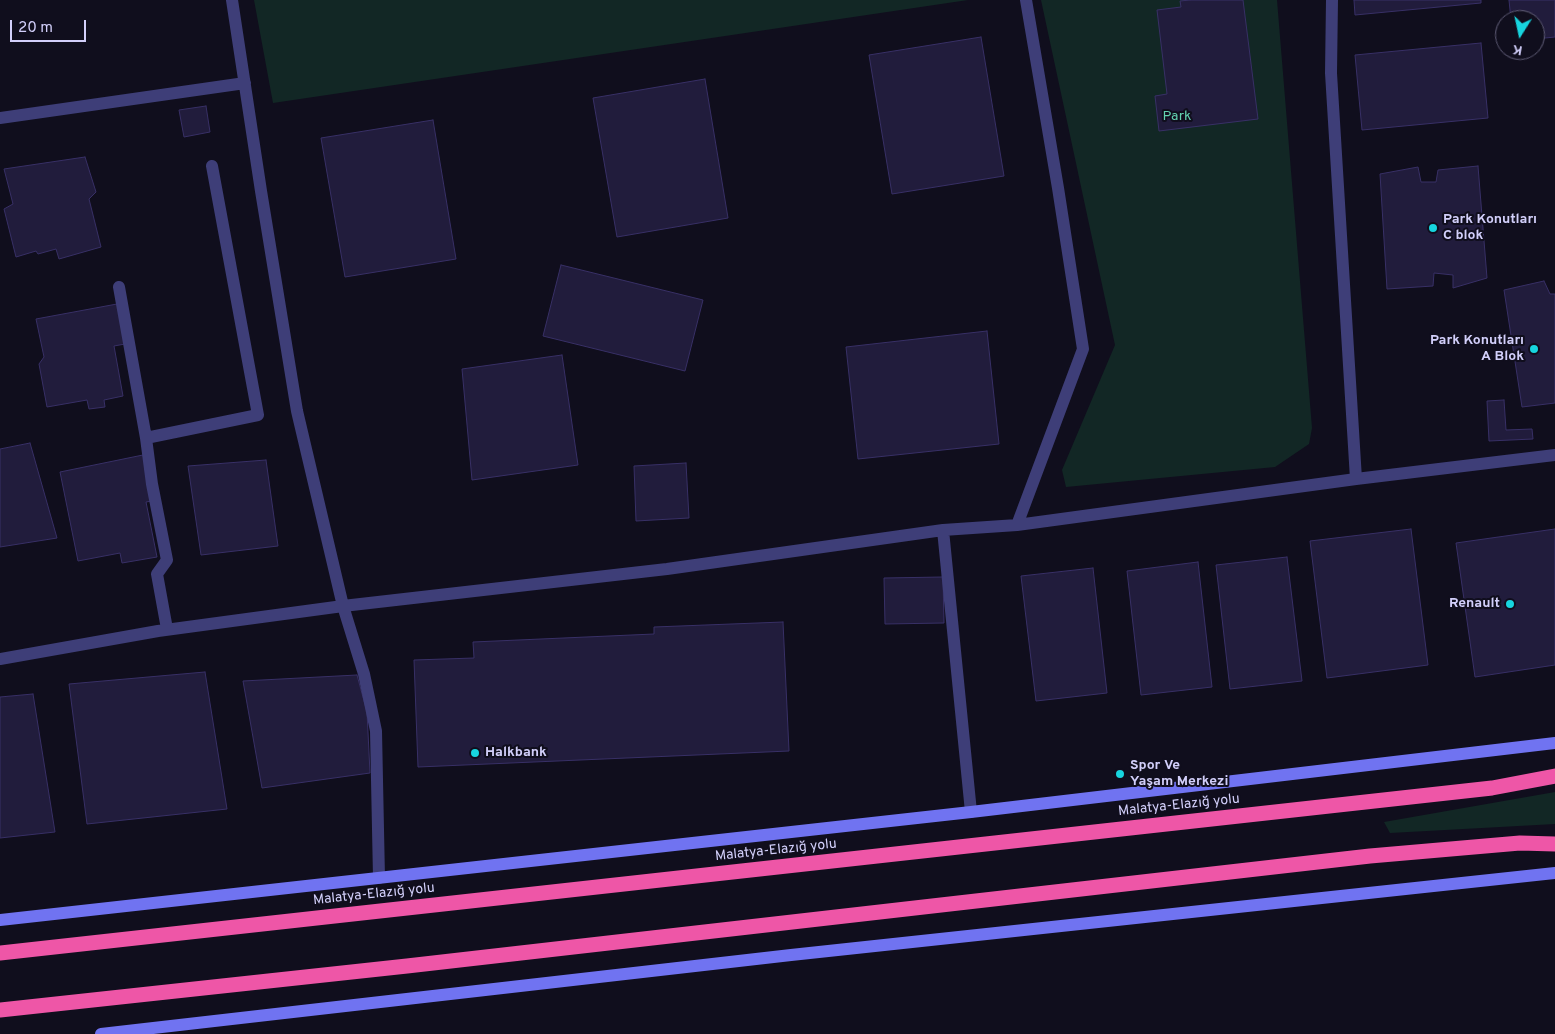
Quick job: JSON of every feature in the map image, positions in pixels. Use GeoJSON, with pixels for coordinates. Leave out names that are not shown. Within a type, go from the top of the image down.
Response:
{"type":"FeatureCollection","features":[{"type":"Feature","properties":{"kind":"highway","name":"Malatya-Elazığ yolu"},"geometry":{"type":"LineString","coordinates":[[0,953],[1492,788],[1555,776]]}},
{"type":"Feature","properties":{"kind":"highway"},"geometry":{"type":"LineString","coordinates":[[0,1010],[398,967],[1370,856],[1520,844],[1555,844]]}},
{"type":"Feature","properties":{"kind":"street"},"geometry":{"type":"LineString","coordinates":[[232,0],[263,209],[297,411],[343,606],[364,674],[376,731],[379,878]]}},
{"type":"Feature","properties":{"kind":"street"},"geometry":{"type":"LineString","coordinates":[[1017,525],[1083,349],[1026,0]]}},
{"type":"Feature","properties":{"kind":"street"},"geometry":{"type":"LineString","coordinates":[[1332,0],[1331,73],[1356,479]]}},
{"type":"Feature","properties":{"kind":"street"},"geometry":{"type":"LineString","coordinates":[[0,118],[245,83]]}},
{"type":"Feature","properties":{"kind":"street"},"geometry":{"type":"LineString","coordinates":[[146,438],[258,415],[212,166]]}},
{"type":"Feature","properties":{"kind":"street"},"geometry":{"type":"LineString","coordinates":[[119,287],[146,438],[152,484],[167,560],[157,574],[167,629]]}},
{"type":"Feature","properties":{"kind":"street"},"geometry":{"type":"LineString","coordinates":[[0,660],[167,629],[343,606],[667,569],[943,530],[1017,525],[1356,479],[1555,455]]}},
{"type":"Feature","properties":{"kind":"street"},"geometry":{"type":"LineString","coordinates":[[943,530],[971,812]]}},
{"type":"Feature","properties":{"kind":"street"},"geometry":{"type":"LineString","coordinates":[[0,920],[971,812],[1555,743]]}},
{"type":"Feature","properties":{"kind":"street"},"geometry":{"type":"LineString","coordinates":[[101,1034],[791,955],[1555,873]]}},
{"type":"Feature","properties":{"kind":"green space"},"geometry":{"type":"Polygon","coordinates":[[[254,0],[968,0],[273,103],[254,0]]]}},
{"type":"Feature","properties":{"kind":"green space","name":"Park"},"geometry":{"type":"Polygon","coordinates":[[[1041,0],[1277,0],[1312,428],[1309,444],[1275,467],[1066,487],[1062,470],[1115,345],[1041,0]]]}},
{"type":"Feature","properties":{"kind":"green space"},"geometry":{"type":"Polygon","coordinates":[[[1555,792],[1555,824],[1390,833],[1384,822],[1555,792]]]}},
{"type":"Feature","properties":{"kind":"building"},"geometry":{"type":"Polygon","coordinates":[[[1243,0],[1258,119],[1159,131],[1155,96],[1167,94],[1157,10],[1181,7],[1180,1],[1243,0]]]}},
{"type":"Feature","properties":{"kind":"building"},"geometry":{"type":"Polygon","coordinates":[[[1354,0],[1481,0],[1481,3],[1355,15],[1354,0]]]}},
{"type":"Feature","properties":{"kind":"building"},"geometry":{"type":"Polygon","coordinates":[[[1509,0],[1555,0],[1555,37],[1545,38],[1545,10],[1510,10],[1509,0]]]}},
{"type":"Feature","properties":{"kind":"building"},"geometry":{"type":"Polygon","coordinates":[[[981,37],[1004,176],[892,194],[869,55],[981,37]]]}},
{"type":"Feature","properties":{"kind":"building"},"geometry":{"type":"Polygon","coordinates":[[[1481,43],[1488,118],[1362,130],[1355,55],[1481,43]]]}},
{"type":"Feature","properties":{"kind":"building"},"geometry":{"type":"Polygon","coordinates":[[[705,79],[728,218],[617,237],[593,98],[705,79]]]}},
{"type":"Feature","properties":{"kind":"building"},"geometry":{"type":"Polygon","coordinates":[[[206,106],[210,132],[184,137],[179,110],[206,106]]]}},
{"type":"Feature","properties":{"kind":"building"},"geometry":{"type":"Polygon","coordinates":[[[433,120],[456,259],[345,277],[321,138],[433,120]]]}},
{"type":"Feature","properties":{"kind":"building"},"geometry":{"type":"Polygon","coordinates":[[[85,157],[96,192],[89,199],[101,247],[59,259],[56,249],[38,254],[36,251],[16,257],[4,209],[13,204],[4,169],[85,157]]]}},
{"type":"Feature","properties":{"kind":"building","name":"Park Konutları C blok"},"geometry":{"type":"Polygon","coordinates":[[[1478,166],[1487,278],[1453,288],[1453,275],[1434,273],[1433,286],[1387,289],[1380,174],[1418,167],[1421,182],[1436,182],[1438,170],[1478,166]]]}},
{"type":"Feature","properties":{"kind":"building"},"geometry":{"type":"Polygon","coordinates":[[[561,265],[703,300],[685,371],[543,336],[561,265]]]}},
{"type":"Feature","properties":{"kind":"building","name":"Park Konutları A Blok"},"geometry":{"type":"Polygon","coordinates":[[[1544,281],[1550,294],[1555,294],[1555,403],[1522,407],[1504,290],[1544,281]]]}},
{"type":"Feature","properties":{"kind":"building"},"geometry":{"type":"Polygon","coordinates":[[[117,304],[125,344],[114,346],[123,396],[104,400],[105,407],[89,409],[87,400],[47,407],[39,364],[44,357],[36,319],[117,304]]]}},
{"type":"Feature","properties":{"kind":"building"},"geometry":{"type":"Polygon","coordinates":[[[987,331],[999,444],[858,459],[846,347],[987,331]]]}},
{"type":"Feature","properties":{"kind":"building"},"geometry":{"type":"Polygon","coordinates":[[[562,355],[578,465],[472,480],[462,369],[562,355]]]}},
{"type":"Feature","properties":{"kind":"building"},"geometry":{"type":"Polygon","coordinates":[[[1504,400],[1506,430],[1532,429],[1533,439],[1489,441],[1487,401],[1504,400]]]}},
{"type":"Feature","properties":{"kind":"building"},"geometry":{"type":"Polygon","coordinates":[[[30,443],[57,538],[0,547],[0,449],[30,443]]]}},
{"type":"Feature","properties":{"kind":"building"},"geometry":{"type":"Polygon","coordinates":[[[143,455],[152,501],[146,502],[157,557],[122,563],[120,553],[78,561],[60,472],[143,455]]]}},
{"type":"Feature","properties":{"kind":"building"},"geometry":{"type":"Polygon","coordinates":[[[266,460],[278,546],[201,555],[188,466],[266,460]]]}},
{"type":"Feature","properties":{"kind":"building"},"geometry":{"type":"Polygon","coordinates":[[[686,463],[689,518],[636,521],[634,466],[686,463]]]}},
{"type":"Feature","properties":{"kind":"building"},"geometry":{"type":"Polygon","coordinates":[[[1411,529],[1428,665],[1327,678],[1310,541],[1411,529]]]}},
{"type":"Feature","properties":{"kind":"building","name":"Renault"},"geometry":{"type":"Polygon","coordinates":[[[1555,529],[1555,665],[1475,677],[1456,543],[1555,529]]]}},
{"type":"Feature","properties":{"kind":"building"},"geometry":{"type":"Polygon","coordinates":[[[1287,557],[1302,681],[1230,689],[1216,565],[1287,557]]]}},
{"type":"Feature","properties":{"kind":"building"},"geometry":{"type":"Polygon","coordinates":[[[1198,562],[1212,687],[1141,695],[1127,571],[1198,562]]]}},
{"type":"Feature","properties":{"kind":"building"},"geometry":{"type":"Polygon","coordinates":[[[1093,568],[1107,693],[1036,701],[1021,576],[1093,568]]]}},
{"type":"Feature","properties":{"kind":"building"},"geometry":{"type":"Polygon","coordinates":[[[943,577],[944,623],[885,624],[884,578],[943,577]]]}},
{"type":"Feature","properties":{"kind":"building"},"geometry":{"type":"Polygon","coordinates":[[[783,622],[789,751],[418,767],[414,660],[474,658],[473,642],[654,634],[654,627],[783,622]]]}},
{"type":"Feature","properties":{"kind":"building"},"geometry":{"type":"Polygon","coordinates":[[[205,672],[227,809],[87,824],[69,684],[205,672]]]}},
{"type":"Feature","properties":{"kind":"building"},"geometry":{"type":"Polygon","coordinates":[[[357,675],[367,712],[370,773],[262,788],[243,681],[357,675]]]}},
{"type":"Feature","properties":{"kind":"building"},"geometry":{"type":"Polygon","coordinates":[[[33,694],[55,832],[0,838],[0,697],[33,694]]]}},
{"type":"Feature","properties":{"kind":"place","name":"Park Konutları C blok"},"geometry":{"type":"Point","coordinates":[1433,228]}},
{"type":"Feature","properties":{"kind":"place","name":"Park Konutları A Blok"},"geometry":{"type":"Point","coordinates":[1534,349]}},
{"type":"Feature","properties":{"kind":"place","name":"Renault"},"geometry":{"type":"Point","coordinates":[1510,604]}},
{"type":"Feature","properties":{"kind":"place","name":"Halkbank"},"geometry":{"type":"Point","coordinates":[475,753]}},
{"type":"Feature","properties":{"kind":"place","name":"Spor Ve Yaşam Merkezi"},"geometry":{"type":"Point","coordinates":[1120,774]}}]}
